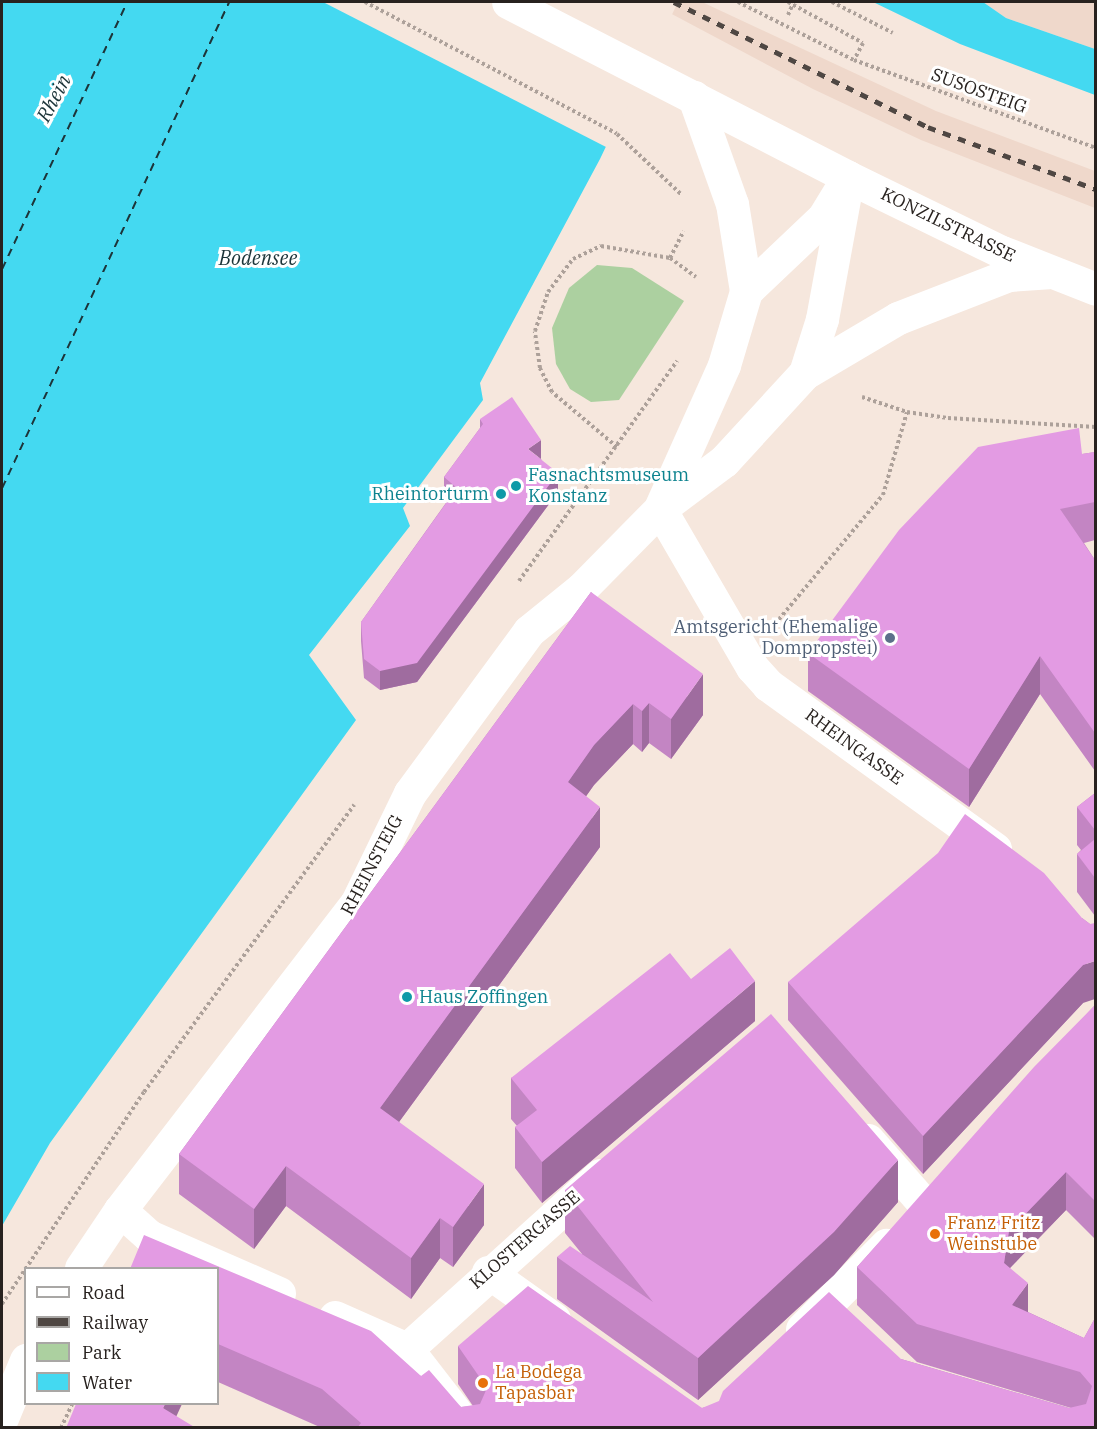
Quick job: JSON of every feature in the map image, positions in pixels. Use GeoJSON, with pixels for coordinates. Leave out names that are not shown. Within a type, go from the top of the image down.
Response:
{"type":"FeatureCollection","features":[{"type":"Feature","properties":{"kind":"street","name":"KONZILSTRASSE"},"geometry":{"type":"LineString","coordinates":[[508,2],[645,70],[848,177],[1049,271],[1095,289]]}},
{"type":"Feature","properties":{"kind":"street"},"geometry":{"type":"LineString","coordinates":[[660,509],[724,365],[746,291],[732,204],[694,97]]}},
{"type":"Feature","properties":{"kind":"street","name":"KONZILSTRASSE"},"geometry":{"type":"LineString","coordinates":[[805,373],[822,318],[848,177]]}},
{"type":"Feature","properties":{"kind":"street"},"geometry":{"type":"LineString","coordinates":[[746,291],[823,218],[848,177]]}},
{"type":"Feature","properties":{"kind":"street","name":"KONZILSTRASSE"},"geometry":{"type":"LineString","coordinates":[[660,509],[724,461],[805,373],[898,318],[1009,275],[1049,271]]}},
{"type":"Feature","properties":{"kind":"street","name":"RHEINGASSE"},"geometry":{"type":"LineString","coordinates":[[660,509],[743,647],[768,684],[1024,871]]}},
{"type":"Feature","properties":{"kind":"street","name":"RHEINSTEIG"},"geometry":{"type":"LineString","coordinates":[[82,1267],[120,1210],[356,904],[410,793],[529,631],[581,589],[660,509]]}},
{"type":"Feature","properties":{"kind":"street"},"geometry":{"type":"LineString","coordinates":[[848,1118],[924,1204]]}},
{"type":"Feature","properties":{"kind":"street","name":"KLOSTERGASSE"},"geometry":{"type":"LineString","coordinates":[[407,1349],[488,1272],[628,1151]]}},
{"type":"Feature","properties":{"kind":"street"},"geometry":{"type":"LineString","coordinates":[[777,1352],[829,1304],[946,1178]]}},
{"type":"Feature","properties":{"kind":"street"},"geometry":{"type":"LineString","coordinates":[[120,1210],[149,1236],[407,1349],[468,1428]]}},
{"type":"Feature","properties":{"kind":"street"},"geometry":{"type":"LineString","coordinates":[[488,1272],[585,1341]]}},
{"type":"Feature","properties":{"kind":"street"},"geometry":{"type":"LineString","coordinates":[[829,1304],[851,1328]]}},
{"type":"Feature","properties":{"kind":"street"},"geometry":{"type":"LineString","coordinates":[[2,1418],[24,1365]]}},
{"type":"Feature","properties":{"kind":"path"},"geometry":{"type":"LineString","coordinates":[[365,2],[617,134],[668,177],[687,202]]}},
{"type":"Feature","properties":{"kind":"path","name":"SUSOSTEIG"},"geometry":{"type":"LineString","coordinates":[[738,2],[854,60],[1095,148]]}},
{"type":"Feature","properties":{"kind":"path"},"geometry":{"type":"LineString","coordinates":[[788,2],[863,43],[854,60]]}},
{"type":"Feature","properties":{"kind":"path"},"geometry":{"type":"LineString","coordinates":[[832,2],[893,33]]}},
{"type":"Feature","properties":{"kind":"path"},"geometry":{"type":"LineString","coordinates":[[788,15],[793,4]]}},
{"type":"Feature","properties":{"kind":"path"},"geometry":{"type":"LineString","coordinates":[[670,258],[684,231]]}},
{"type":"Feature","properties":{"kind":"path"},"geometry":{"type":"LineString","coordinates":[[617,447],[552,392],[540,368],[535,331],[548,292],[573,259],[601,246],[670,258],[696,277]]}},
{"type":"Feature","properties":{"kind":"path"},"geometry":{"type":"LineString","coordinates":[[517,584],[617,447],[683,350]]}},
{"type":"Feature","properties":{"kind":"path"},"geometry":{"type":"LineString","coordinates":[[862,397],[907,412],[1095,428]]}},
{"type":"Feature","properties":{"kind":"path"},"geometry":{"type":"LineString","coordinates":[[743,647],[764,638],[882,495],[907,412]]}},
{"type":"Feature","properties":{"kind":"path"},"geometry":{"type":"LineString","coordinates":[[27,1267],[144,1092],[356,802]]}},
{"type":"Feature","properties":{"kind":"path"},"geometry":{"type":"LineString","coordinates":[[2,1304],[24,1271]]}},
{"type":"Feature","properties":{"kind":"path"},"geometry":{"type":"LineString","coordinates":[[61,1428],[72,1405]]}},
{"type":"Feature","properties":{"kind":"shaded area"},"geometry":{"type":"Polygon","coordinates":[[[674,2],[702,2],[936,111],[1095,171],[1095,208],[921,140],[813,89],[668,12],[674,2]]]}},
{"type":"Feature","properties":{"kind":"shaded area"},"geometry":{"type":"Polygon","coordinates":[[[983,2],[1095,2],[1095,49],[1006,18],[983,2]]]}},
{"type":"Feature","properties":{"kind":"green space"},"geometry":{"type":"Polygon","coordinates":[[[597,265],[632,268],[684,301],[619,400],[591,402],[570,389],[556,364],[552,328],[569,288],[597,265]]]}},
{"type":"Feature","properties":{"kind":"water","name":"Bodensee"},"geometry":{"type":"Polygon","coordinates":[[[2,2],[675,2],[600,159],[480,383],[483,400],[403,508],[410,526],[309,655],[356,720],[50,1143],[2,1226],[2,2]]]}},
{"type":"Feature","properties":{"kind":"water"},"geometry":{"type":"Polygon","coordinates":[[[873,2],[983,2],[1006,18],[1095,49],[1095,95],[960,44],[873,2]]]}},
{"type":"Feature","properties":{"kind":"pier"},"geometry":{"type":"Polygon","coordinates":[[[323,2],[678,2],[608,148],[323,2]]]}},
{"type":"Feature","properties":{"kind":"building"},"geometry":{"type":"Polygon","coordinates":[[[512,397],[541,440],[528,449],[558,473],[417,663],[380,671],[364,659],[361,622],[457,488],[444,477],[483,424],[480,419],[512,397]]]}},
{"type":"Feature","properties":{"kind":"building","name":"Amtsgericht (Ehemalige Dompropstei)"},"geometry":{"type":"Polygon","coordinates":[[[1079,428],[1082,454],[1095,452],[1095,502],[1060,509],[1095,560],[1095,733],[1040,656],[969,769],[808,653],[899,530],[978,447],[1079,428]]]}},
{"type":"Feature","properties":{"kind":"building","name":"Haus Zoffingen"},"geometry":{"type":"Polygon","coordinates":[[[591,592],[703,674],[671,719],[649,703],[642,711],[633,704],[594,745],[568,782],[600,807],[380,1108],[484,1184],[453,1227],[440,1218],[411,1258],[286,1166],[254,1209],[179,1154],[591,592]]]}},
{"type":"Feature","properties":{"kind":"building"},"geometry":{"type":"Polygon","coordinates":[[[1095,793],[1095,830],[1077,807],[1095,793]]]}},
{"type":"Feature","properties":{"kind":"building"},"geometry":{"type":"Polygon","coordinates":[[[965,814],[1044,873],[1082,918],[1090,924],[1095,923],[1095,961],[1083,965],[923,1136],[788,982],[938,853],[965,814]]]}},
{"type":"Feature","properties":{"kind":"building"},"geometry":{"type":"Polygon","coordinates":[[[1095,839],[1095,878],[1077,854],[1095,839]]]}},
{"type":"Feature","properties":{"kind":"building"},"geometry":{"type":"Polygon","coordinates":[[[730,948],[755,981],[542,1162],[515,1127],[537,1110],[511,1078],[670,953],[691,979],[730,948]]]}},
{"type":"Feature","properties":{"kind":"building"},"geometry":{"type":"Polygon","coordinates":[[[1095,1005],[1095,1201],[1066,1172],[1009,1231],[1004,1263],[1028,1283],[1012,1305],[1084,1338],[1095,1318],[1095,1428],[357,1428],[361,1423],[322,1389],[219,1344],[219,1267],[131,1267],[144,1235],[371,1331],[421,1376],[429,1370],[461,1407],[480,1404],[487,1388],[458,1346],[528,1286],[702,1408],[719,1401],[723,1391],[829,1292],[901,1359],[1069,1408],[1086,1404],[1092,1386],[1080,1372],[917,1324],[857,1267],[1034,1067],[1095,1005]]]}},
{"type":"Feature","properties":{"kind":"building"},"geometry":{"type":"Polygon","coordinates":[[[771,1014],[898,1160],[834,1232],[698,1358],[557,1257],[570,1246],[653,1302],[565,1190],[771,1014]]]}},
{"type":"Feature","properties":{"kind":"building"},"geometry":{"type":"Polygon","coordinates":[[[76,1405],[164,1405],[163,1408],[196,1428],[66,1428],[76,1405]]]}},
{"type":"Feature","properties":{"kind":"ferry route"},"geometry":{"type":"LineString","coordinates":[[2,269],[127,2]]}},
{"type":"Feature","properties":{"kind":"ferry route"},"geometry":{"type":"LineString","coordinates":[[2,488],[229,2]]}},
{"type":"Feature","properties":{"kind":"railway"},"geometry":{"type":"LineString","coordinates":[[674,2],[928,127],[1096,189]]}},
{"type":"Feature","properties":{"kind":"place","name":"Fasnachtsmuseum Konstanz"},"geometry":{"type":"Point","coordinates":[516,486]}},
{"type":"Feature","properties":{"kind":"place","name":"Rheintorturm"},"geometry":{"type":"Point","coordinates":[501,494]}},
{"type":"Feature","properties":{"kind":"place","name":"Amtsgericht (Ehemalige Dompropstei)"},"geometry":{"type":"Point","coordinates":[890,638]}},
{"type":"Feature","properties":{"kind":"place","name":"Haus Zoffingen"},"geometry":{"type":"Point","coordinates":[407,997]}},
{"type":"Feature","properties":{"kind":"place","name":"Franz Fritz Weinstube"},"geometry":{"type":"Point","coordinates":[935,1234]}},
{"type":"Feature","properties":{"kind":"place","name":"La Bodega Tapasbar"},"geometry":{"type":"Point","coordinates":[483,1383]}},
{"type":"Feature","properties":{"kind":"water label","name":"Rhein"},"geometry":{"type":"Point","coordinates":[53,98]}}]}
